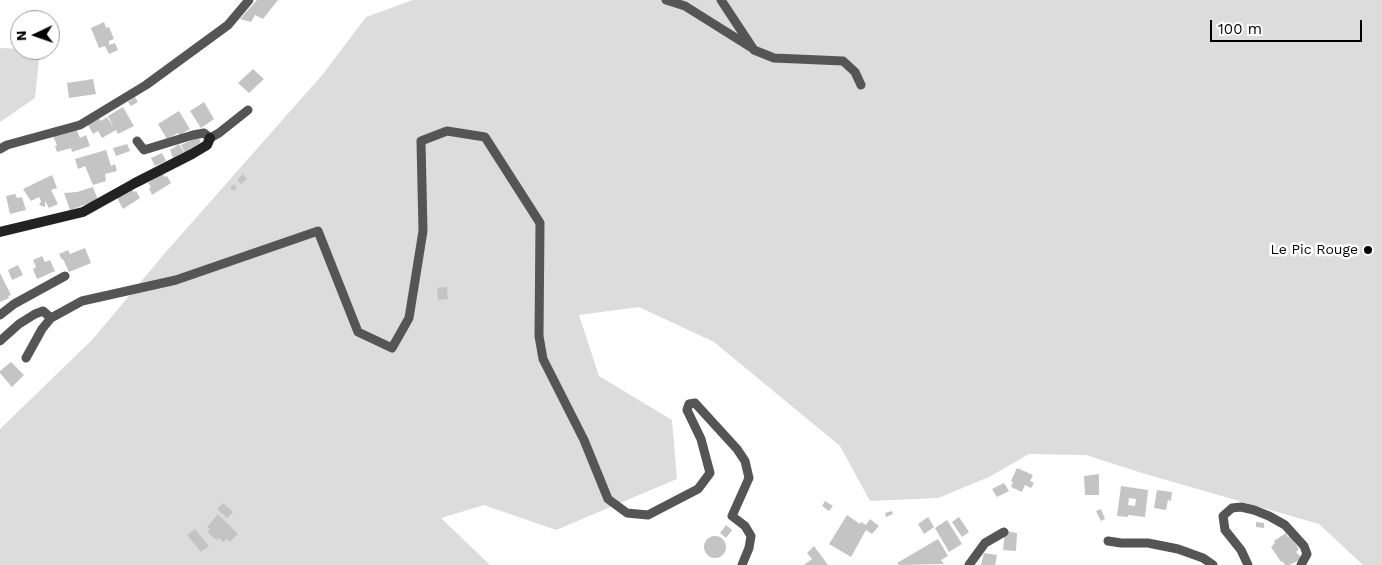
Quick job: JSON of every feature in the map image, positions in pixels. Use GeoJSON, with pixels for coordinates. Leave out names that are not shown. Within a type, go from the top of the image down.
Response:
{"type":"FeatureCollection","features":[{"type":"Feature","properties":{"kind":"street"},"geometry":{"type":"LineString","coordinates":[[0,149],[6,145],[80,125],[146,85],[228,25],[248,0]]}},
{"type":"Feature","properties":{"kind":"street"},"geometry":{"type":"LineString","coordinates":[[666,0],[685,6],[754,50],[774,58],[843,61],[855,72],[861,85]]}},
{"type":"Feature","properties":{"kind":"street"},"geometry":{"type":"LineString","coordinates":[[721,0],[754,50]]}},
{"type":"Feature","properties":{"kind":"street"},"geometry":{"type":"LineString","coordinates":[[0,232],[83,212],[207,145],[210,138],[219,134],[248,110]]}},
{"type":"Feature","properties":{"kind":"street"},"geometry":{"type":"LineString","coordinates":[[26,358],[42,329],[51,318],[82,301],[176,280],[318,231],[358,332],[392,348],[409,318],[423,231],[421,141],[448,131],[485,137],[540,223],[539,336],[543,359],[584,440],[608,499],[627,513],[648,515],[698,489],[710,472],[701,439],[687,410],[689,404],[695,403],[738,449],[745,462],[749,478],[732,516],[745,526],[750,536],[749,548],[742,565]]}},
{"type":"Feature","properties":{"kind":"street"},"geometry":{"type":"LineString","coordinates":[[137,140],[144,150],[204,133],[210,138]]}},
{"type":"Feature","properties":{"kind":"street"},"geometry":{"type":"LineString","coordinates":[[0,315],[14,304],[65,276]]}},
{"type":"Feature","properties":{"kind":"street"},"geometry":{"type":"LineString","coordinates":[[0,341],[19,324],[35,314],[43,312],[51,318]]}},
{"type":"Feature","properties":{"kind":"street"},"geometry":{"type":"LineString","coordinates":[[1248,565],[1241,550],[1225,530],[1224,516],[1232,508],[1241,507],[1254,510],[1269,516],[1285,526],[1304,546],[1307,554],[1301,565]]}},
{"type":"Feature","properties":{"kind":"street"},"geometry":{"type":"LineString","coordinates":[[969,565],[985,543],[1004,532]]}},
{"type":"Feature","properties":{"kind":"street"},"geometry":{"type":"LineString","coordinates":[[1108,541],[1121,544],[1148,543],[1178,549],[1203,558],[1213,565]]}},
{"type":"Feature","properties":{"kind":"shaded area"},"geometry":{"type":"Polygon","coordinates":[[[413,0],[1382,0],[1382,565],[1363,565],[1319,524],[1086,455],[1029,454],[989,477],[938,498],[870,501],[840,446],[714,342],[639,307],[579,315],[599,376],[672,420],[677,479],[556,530],[484,505],[441,518],[490,565],[0,565],[0,429],[92,340],[165,253],[323,74],[366,17],[413,0]]]}},
{"type":"Feature","properties":{"kind":"shaded area"},"geometry":{"type":"Polygon","coordinates":[[[0,48],[10,48],[10,60],[39,60],[35,98],[0,122],[0,48]]]}},
{"type":"Feature","properties":{"kind":"building"},"geometry":{"type":"Polygon","coordinates":[[[257,0],[278,0],[263,19],[255,15],[251,22],[240,19],[257,0]]]}},
{"type":"Feature","properties":{"kind":"building"},"geometry":{"type":"Polygon","coordinates":[[[104,22],[106,28],[109,27],[114,39],[109,41],[109,45],[115,43],[118,50],[109,54],[105,46],[99,48],[91,28],[104,22]]]}},
{"type":"Feature","properties":{"kind":"building"},"geometry":{"type":"Polygon","coordinates":[[[253,69],[264,79],[249,93],[238,83],[253,69]]]}},
{"type":"Feature","properties":{"kind":"building"},"geometry":{"type":"Polygon","coordinates":[[[93,79],[96,94],[69,98],[67,83],[93,79]]]}},
{"type":"Feature","properties":{"kind":"building"},"geometry":{"type":"Polygon","coordinates":[[[135,97],[138,102],[131,106],[128,102],[135,97]]]}},
{"type":"Feature","properties":{"kind":"building"},"geometry":{"type":"Polygon","coordinates":[[[204,102],[214,119],[201,128],[190,111],[204,102]]]}},
{"type":"Feature","properties":{"kind":"building"},"geometry":{"type":"Polygon","coordinates":[[[123,107],[134,126],[118,134],[116,130],[102,138],[98,131],[93,134],[88,125],[99,118],[101,121],[107,117],[114,128],[108,116],[123,107]]]}},
{"type":"Feature","properties":{"kind":"building"},"geometry":{"type":"Polygon","coordinates":[[[179,111],[190,129],[180,135],[178,133],[167,139],[158,124],[179,111]]]}},
{"type":"Feature","properties":{"kind":"building"},"geometry":{"type":"Polygon","coordinates":[[[76,128],[80,138],[86,135],[90,146],[72,152],[71,148],[57,152],[55,146],[57,145],[53,136],[76,128]]]}},
{"type":"Feature","properties":{"kind":"building"},"geometry":{"type":"Polygon","coordinates":[[[198,137],[201,142],[185,153],[181,145],[198,137]]]}},
{"type":"Feature","properties":{"kind":"building"},"geometry":{"type":"Polygon","coordinates":[[[127,144],[130,151],[116,156],[113,148],[127,144]]]}},
{"type":"Feature","properties":{"kind":"building"},"geometry":{"type":"Polygon","coordinates":[[[179,144],[184,152],[173,158],[170,150],[179,144]]]}},
{"type":"Feature","properties":{"kind":"building"},"geometry":{"type":"Polygon","coordinates":[[[106,150],[111,166],[115,164],[117,171],[105,174],[106,181],[93,185],[85,166],[78,169],[75,159],[106,150]]]}},
{"type":"Feature","properties":{"kind":"building"},"geometry":{"type":"Polygon","coordinates":[[[162,153],[166,161],[155,166],[151,158],[162,153]]]}},
{"type":"Feature","properties":{"kind":"building"},"geometry":{"type":"Polygon","coordinates":[[[162,173],[165,177],[167,176],[171,183],[152,195],[149,188],[151,187],[148,183],[162,173]]]}},
{"type":"Feature","properties":{"kind":"building"},"geometry":{"type":"Polygon","coordinates":[[[243,174],[247,179],[241,184],[237,180],[243,174]]]}},
{"type":"Feature","properties":{"kind":"building"},"geometry":{"type":"Polygon","coordinates":[[[52,175],[57,188],[51,190],[58,204],[49,208],[45,201],[45,207],[39,205],[41,201],[39,197],[31,201],[23,189],[52,175]]]}},
{"type":"Feature","properties":{"kind":"building"},"geometry":{"type":"Polygon","coordinates":[[[234,184],[237,188],[233,191],[230,188],[234,184]]]}},
{"type":"Feature","properties":{"kind":"building"},"geometry":{"type":"Polygon","coordinates":[[[93,187],[98,200],[70,210],[64,193],[77,192],[93,187]]]}},
{"type":"Feature","properties":{"kind":"building"},"geometry":{"type":"Polygon","coordinates":[[[131,189],[134,192],[136,191],[140,198],[123,209],[117,198],[131,189]]]}},
{"type":"Feature","properties":{"kind":"building"},"geometry":{"type":"Polygon","coordinates":[[[15,194],[17,198],[22,197],[26,210],[10,214],[6,196],[15,194]]]}},
{"type":"Feature","properties":{"kind":"building"},"geometry":{"type":"Polygon","coordinates":[[[85,248],[91,263],[69,272],[59,254],[68,250],[70,254],[85,248]]]}},
{"type":"Feature","properties":{"kind":"building"},"geometry":{"type":"Polygon","coordinates":[[[42,256],[45,262],[50,260],[55,271],[37,279],[33,269],[36,267],[33,260],[42,256]]]}},
{"type":"Feature","properties":{"kind":"building"},"geometry":{"type":"Polygon","coordinates":[[[18,265],[23,275],[12,280],[8,270],[18,265]]]}},
{"type":"Feature","properties":{"kind":"building"},"geometry":{"type":"Polygon","coordinates":[[[0,273],[11,295],[0,302],[0,273]]]}},
{"type":"Feature","properties":{"kind":"building"},"geometry":{"type":"Polygon","coordinates":[[[447,287],[448,299],[438,300],[437,288],[447,287]]]}},
{"type":"Feature","properties":{"kind":"building"},"geometry":{"type":"Polygon","coordinates":[[[11,362],[24,375],[12,387],[0,373],[11,362]]]}},
{"type":"Feature","properties":{"kind":"building"},"geometry":{"type":"Polygon","coordinates":[[[1017,468],[1033,475],[1030,481],[1034,483],[1031,488],[1025,485],[1022,492],[1011,487],[1013,482],[1011,481],[1017,468]]]}},
{"type":"Feature","properties":{"kind":"building"},"geometry":{"type":"Polygon","coordinates":[[[1099,474],[1099,495],[1085,495],[1084,476],[1099,474]]]}},
{"type":"Feature","properties":{"kind":"building"},"geometry":{"type":"Polygon","coordinates":[[[1004,483],[1009,491],[997,497],[992,489],[1004,483]]]}},
{"type":"Feature","properties":{"kind":"building"},"geometry":{"type":"Polygon","coordinates":[[[1121,486],[1148,490],[1145,517],[1117,516],[1121,486]],[[1129,498],[1128,505],[1135,506],[1136,499],[1129,498]]]}},
{"type":"Feature","properties":{"kind":"building"},"geometry":{"type":"Polygon","coordinates":[[[1157,490],[1172,492],[1171,501],[1168,500],[1166,510],[1154,508],[1157,490]]]}},
{"type":"Feature","properties":{"kind":"building"},"geometry":{"type":"Polygon","coordinates":[[[825,501],[833,506],[829,511],[822,506],[825,501]]]}},
{"type":"Feature","properties":{"kind":"building"},"geometry":{"type":"Polygon","coordinates":[[[223,503],[233,512],[227,518],[217,509],[223,503]]]}},
{"type":"Feature","properties":{"kind":"building"},"geometry":{"type":"Polygon","coordinates":[[[1101,509],[1105,519],[1101,521],[1096,511],[1101,509]]]}},
{"type":"Feature","properties":{"kind":"building"},"geometry":{"type":"Polygon","coordinates":[[[892,511],[893,514],[886,517],[885,513],[892,511]]]}},
{"type":"Feature","properties":{"kind":"building"},"geometry":{"type":"Polygon","coordinates":[[[218,514],[238,534],[230,542],[227,539],[223,542],[219,538],[216,540],[207,532],[210,529],[207,527],[218,514]]]}},
{"type":"Feature","properties":{"kind":"building"},"geometry":{"type":"Polygon","coordinates":[[[847,515],[860,524],[861,522],[866,525],[870,519],[879,526],[872,534],[866,530],[851,557],[829,544],[847,515]]]}},
{"type":"Feature","properties":{"kind":"building"},"geometry":{"type":"Polygon","coordinates":[[[928,517],[934,527],[924,534],[918,524],[928,517]]]}},
{"type":"Feature","properties":{"kind":"building"},"geometry":{"type":"Polygon","coordinates":[[[959,517],[969,532],[962,537],[952,522],[959,517]]]}},
{"type":"Feature","properties":{"kind":"building"},"geometry":{"type":"Polygon","coordinates":[[[947,520],[962,544],[949,552],[935,528],[947,520]]]}},
{"type":"Feature","properties":{"kind":"building"},"geometry":{"type":"Polygon","coordinates":[[[1256,522],[1264,523],[1264,528],[1256,527],[1256,522]]]}},
{"type":"Feature","properties":{"kind":"building"},"geometry":{"type":"Polygon","coordinates":[[[726,525],[732,530],[726,538],[720,533],[726,525]]]}},
{"type":"Feature","properties":{"kind":"building"},"geometry":{"type":"Polygon","coordinates":[[[195,529],[209,546],[201,552],[187,535],[195,529]]]}},
{"type":"Feature","properties":{"kind":"building"},"geometry":{"type":"Polygon","coordinates":[[[1005,531],[1017,533],[1016,551],[1003,550],[1005,531]]]}},
{"type":"Feature","properties":{"kind":"building"},"geometry":{"type":"Polygon","coordinates":[[[1286,533],[1299,549],[1296,552],[1301,557],[1300,560],[1289,565],[1281,562],[1271,547],[1275,543],[1274,541],[1286,533]]]}},
{"type":"Feature","properties":{"kind":"building"},"geometry":{"type":"Polygon","coordinates":[[[715,536],[723,539],[726,547],[723,555],[715,558],[707,555],[704,547],[707,539],[715,536]]]}},
{"type":"Feature","properties":{"kind":"building"},"geometry":{"type":"Polygon","coordinates":[[[938,539],[948,556],[941,560],[944,564],[899,565],[897,563],[938,539]]]}},
{"type":"Feature","properties":{"kind":"building"},"geometry":{"type":"Polygon","coordinates":[[[814,546],[828,565],[804,565],[812,559],[807,553],[814,546]]]}},
{"type":"Feature","properties":{"kind":"building"},"geometry":{"type":"Polygon","coordinates":[[[984,553],[997,555],[995,565],[981,565],[984,553]]]}},
{"type":"Feature","properties":{"kind":"place","name":"Le Pic Rouge"},"geometry":{"type":"Point","coordinates":[1368,250]}}]}
